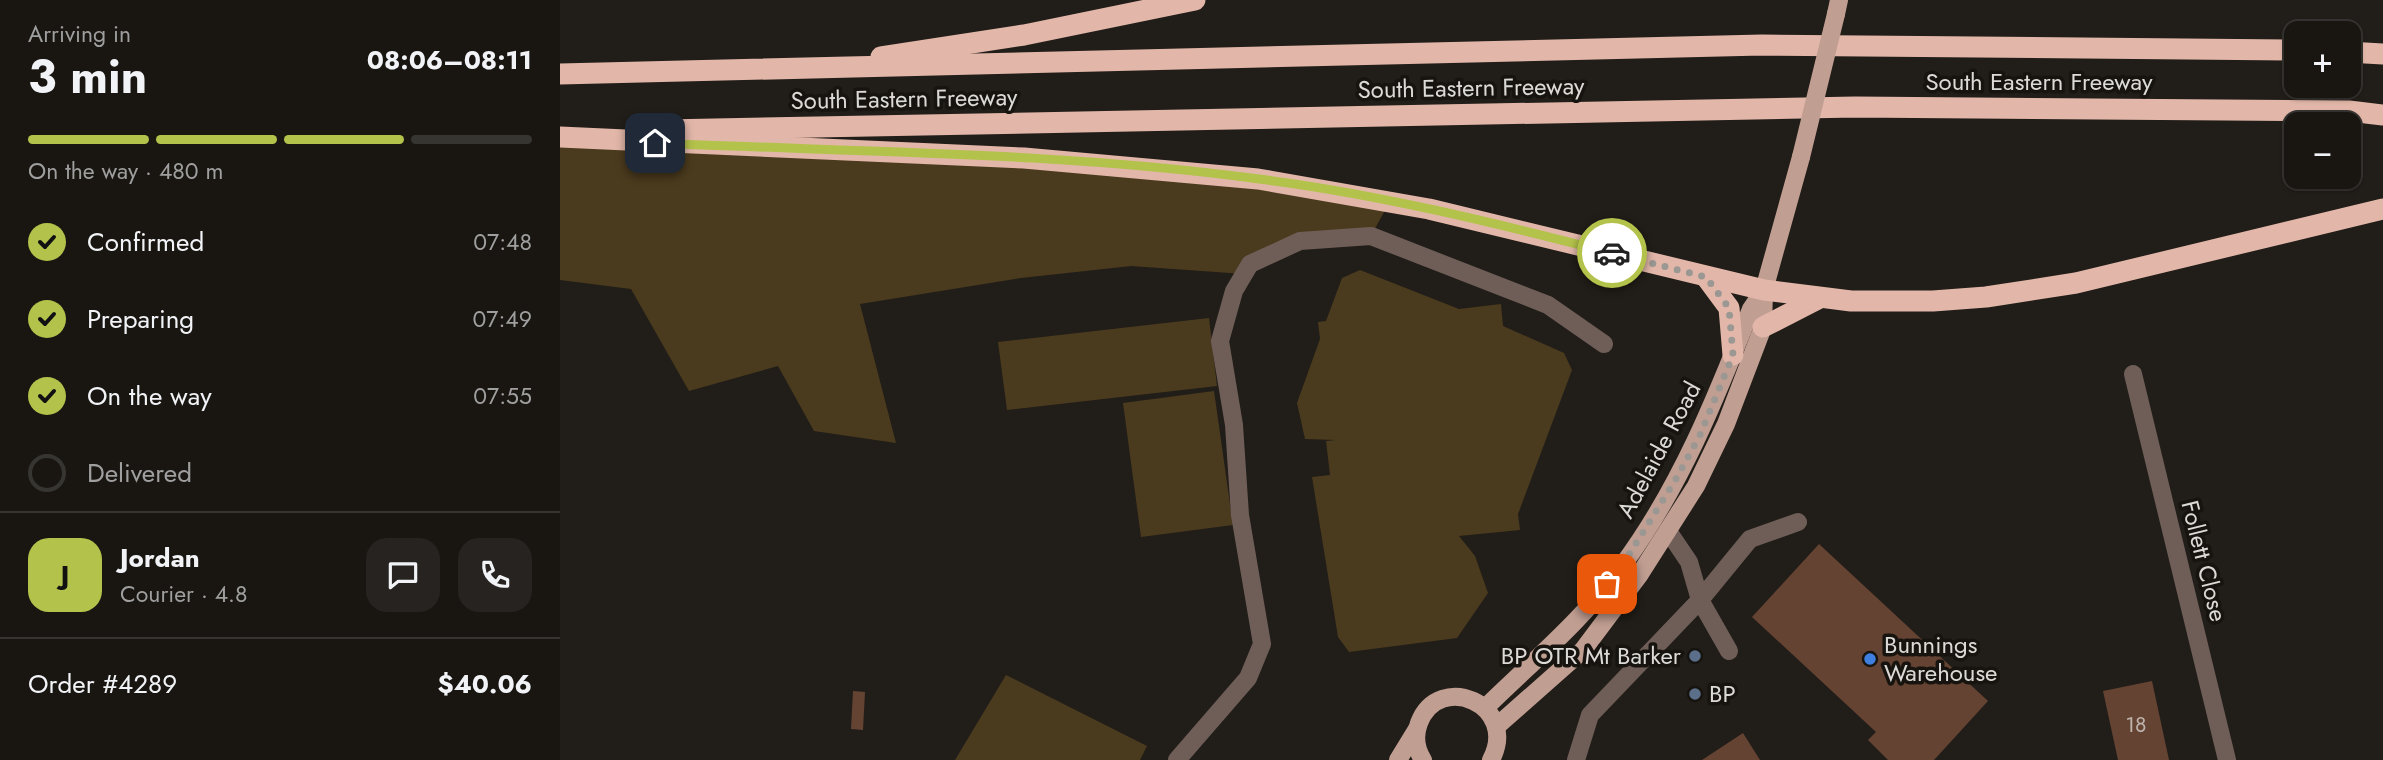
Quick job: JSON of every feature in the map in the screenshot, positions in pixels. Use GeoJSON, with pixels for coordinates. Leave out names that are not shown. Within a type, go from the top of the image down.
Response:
{"type":"FeatureCollection","features":[{"type":"Feature","properties":{"kind":"highway"},"geometry":{"type":"LineString","coordinates":[[810,69],[1024,36],[1195,0]]}},
{"type":"Feature","properties":{"kind":"highway","name":"South Eastern Freeway"},"geometry":{"type":"LineString","coordinates":[[560,74],[1762,45],[2284,50]]}},
{"type":"Feature","properties":{"kind":"highway"},"geometry":{"type":"LineString","coordinates":[[2361,53],[2383,54]]}},
{"type":"Feature","properties":{"kind":"highway","name":"South Eastern Freeway"},"geometry":{"type":"LineString","coordinates":[[560,134],[1855,107],[2348,111],[2383,115]]}},
{"type":"Feature","properties":{"kind":"highway"},"geometry":{"type":"LineString","coordinates":[[560,134],[1024,158],[1258,179],[1429,209],[1706,277],[1818,299],[1933,301],[2024,291],[2123,273],[2383,209]]}},
{"type":"Feature","properties":{"kind":"highway"},"geometry":{"type":"LineString","coordinates":[[1706,277],[1729,308],[1733,355]]}},
{"type":"Feature","properties":{"kind":"highway"},"geometry":{"type":"LineString","coordinates":[[1763,327],[1818,299]]}},
{"type":"Feature","properties":{"kind":"main road","name":"Adelaide Road"},"geometry":{"type":"LineString","coordinates":[[1497,726],[1583,650],[1668,531],[1696,486],[1727,424],[1763,327],[1764,290],[1801,157],[1837,7]]}},
{"type":"Feature","properties":{"kind":"main road","name":"Adelaide Road"},"geometry":{"type":"LineString","coordinates":[[1485,708],[1578,618],[1622,566],[1700,435],[1751,309],[1764,290]]}},
{"type":"Feature","properties":{"kind":"main road"},"geometry":{"type":"LineString","coordinates":[[1398,760],[1429,708],[1450,697],[1463,697],[1485,708],[1497,726],[1497,749],[1491,760]]}},
{"type":"Feature","properties":{"kind":"main road"},"geometry":{"type":"LineString","coordinates":[[1417,729],[1416,741],[1423,760]]}},
{"type":"Feature","properties":{"kind":"street"},"geometry":{"type":"LineString","coordinates":[[1177,760],[1248,678],[1262,644],[1240,515],[1234,425],[1220,341],[1234,291],[1250,264],[1300,241],[1371,236],[1548,305],[1604,344]]}},
{"type":"Feature","properties":{"kind":"street","name":"Follett Close"},"geometry":{"type":"LineString","coordinates":[[2133,374],[2227,760]]}},
{"type":"Feature","properties":{"kind":"street"},"geometry":{"type":"LineString","coordinates":[[1576,760],[1590,715],[1700,600],[1750,539],[1798,522]]}},
{"type":"Feature","properties":{"kind":"street"},"geometry":{"type":"LineString","coordinates":[[1668,531],[1689,562],[1700,600],[1729,651]]}},
{"type":"Feature","properties":{"kind":"shaded area"},"geometry":{"type":"Polygon","coordinates":[[[560,137],[1024,158],[1390,201],[1371,236],[1300,241],[1244,274],[1131,266],[1021,278],[860,304],[896,443],[814,431],[778,366],[689,391],[631,289],[560,280],[560,137]]]}},
{"type":"Feature","properties":{"kind":"shaded area"},"geometry":{"type":"Polygon","coordinates":[[[1360,270],[1459,309],[1501,304],[1503,326],[1564,353],[1572,370],[1518,514],[1520,530],[1459,536],[1475,556],[1488,593],[1457,638],[1349,652],[1338,637],[1312,477],[1330,475],[1326,441],[1336,440],[1305,439],[1297,403],[1320,339],[1318,322],[1326,321],[1342,278],[1360,270]]]}},
{"type":"Feature","properties":{"kind":"shaded area"},"geometry":{"type":"Polygon","coordinates":[[[1209,318],[1217,386],[1007,410],[998,342],[1209,318]]]}},
{"type":"Feature","properties":{"kind":"shaded area"},"geometry":{"type":"Polygon","coordinates":[[[1214,391],[1233,525],[1141,537],[1123,403],[1214,391]]]}},
{"type":"Feature","properties":{"kind":"shaded area"},"geometry":{"type":"Polygon","coordinates":[[[1006,675],[1147,746],[1140,760],[955,760],[1006,675]]]}},
{"type":"Feature","properties":{"kind":"building","name":"Bunnings Warehouse"},"geometry":{"type":"Polygon","coordinates":[[[1819,544],[1988,701],[1934,760],[1888,760],[1868,740],[1876,732],[1752,617],[1819,544]]]}},
{"type":"Feature","properties":{"kind":"building"},"geometry":{"type":"Polygon","coordinates":[[[2152,681],[2169,760],[2118,760],[2103,691],[2152,681]]]}},
{"type":"Feature","properties":{"kind":"building"},"geometry":{"type":"Polygon","coordinates":[[[853,691],[865,692],[863,730],[851,729],[853,691]]]}},
{"type":"Feature","properties":{"kind":"building"},"geometry":{"type":"Polygon","coordinates":[[[1743,733],[1760,760],[1702,760],[1743,733]]]}},
{"type":"Feature","properties":{"kind":"way so far"},"geometry":{"type":"LineString","coordinates":[[1607,584],[1653,519],[1676,479],[1700,435],[1733,355],[1729,308],[1706,277],[1612,253]]}},
{"type":"Feature","properties":{"kind":"place","name":"BP OTR Mt Barker"},"geometry":{"type":"Point","coordinates":[1695,656]}},
{"type":"Feature","properties":{"kind":"place","name":"Bunnings Warehouse"},"geometry":{"type":"Point","coordinates":[1870,659]}},
{"type":"Feature","properties":{"kind":"place","name":"BP"},"geometry":{"type":"Point","coordinates":[1695,694]}},
{"type":"Feature","properties":{"kind":"route"},"geometry":{"type":"LineString","coordinates":[[655,143],[1024,158],[1161,168],[1258,179],[1325,188],[1390,201],[1612,253]]}}]}
